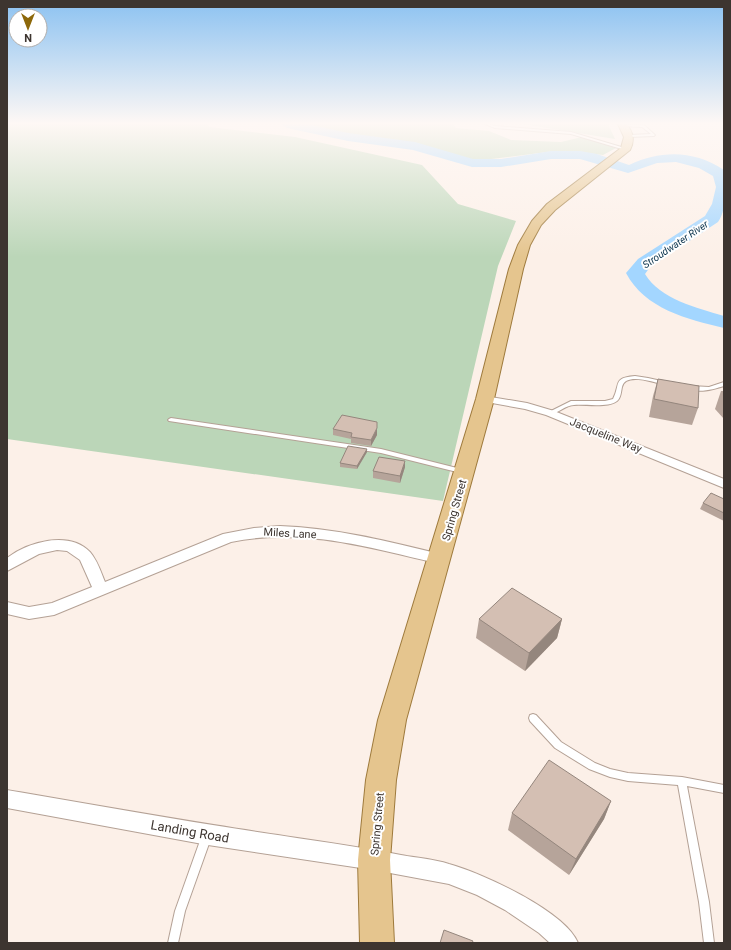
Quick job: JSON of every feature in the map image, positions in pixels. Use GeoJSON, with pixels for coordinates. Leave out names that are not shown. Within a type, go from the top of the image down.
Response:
{"type":"FeatureCollection","features":[{"type":"Feature","properties":{"kind":"main road","name":"Spring Street"},"geometry":{"type":"LineString","coordinates":[[377,943],[374,860],[381,780],[392,720],[465,472],[485,399],[516,269],[524,245],[536,224],[551,207],[602,168]]}},
{"type":"Feature","properties":{"kind":"street","name":"Jacqueline Way"},"geometry":{"type":"LineString","coordinates":[[485,399],[527,406],[550,412],[724,484]]}},
{"type":"Feature","properties":{"kind":"street","name":"Miles Lane"},"geometry":{"type":"LineString","coordinates":[[7,608],[29,613],[45,611],[228,538],[258,531],[307,532],[362,541],[440,559]]}},
{"type":"Feature","properties":{"kind":"street"},"geometry":{"type":"LineString","coordinates":[[7,566],[30,551],[52,546],[66,546],[78,550],[86,556],[101,589]]}},
{"type":"Feature","properties":{"kind":"street","name":"Landing Road"},"geometry":{"type":"LineString","coordinates":[[7,799],[208,835],[374,860],[449,874],[482,886],[513,902],[547,925],[567,943]]}},
{"type":"Feature","properties":{"kind":"lane"},"geometry":{"type":"LineString","coordinates":[[550,412],[571,403],[610,402],[617,397],[620,383],[626,378],[639,378],[674,385]]}},
{"type":"Feature","properties":{"kind":"lane"},"geometry":{"type":"LineString","coordinates":[[688,387],[709,389],[724,384]]}},
{"type":"Feature","properties":{"kind":"lane"},"geometry":{"type":"LineString","coordinates":[[171,420],[381,451],[465,472]]}},
{"type":"Feature","properties":{"kind":"lane"},"geometry":{"type":"LineString","coordinates":[[533,718],[558,745],[592,766],[610,773],[628,777],[682,781],[724,789]]}},
{"type":"Feature","properties":{"kind":"lane"},"geometry":{"type":"LineString","coordinates":[[682,781],[707,920],[708,943]]}},
{"type":"Feature","properties":{"kind":"lane"},"geometry":{"type":"LineString","coordinates":[[173,943],[180,911],[208,835]]}},
{"type":"Feature","properties":{"kind":"green space"},"geometry":{"type":"Polygon","coordinates":[[[7,168],[425,168],[458,204],[516,221],[498,266],[443,501],[7,439],[7,168]]]}},
{"type":"Feature","properties":{"kind":"building"},"geometry":{"type":"Polygon","coordinates":[[[658,379],[699,386],[698,408],[654,399],[658,379]]]}},
{"type":"Feature","properties":{"kind":"building"},"geometry":{"type":"Polygon","coordinates":[[[342,415],[377,422],[377,428],[371,440],[351,437],[352,433],[333,429],[342,415]]]}},
{"type":"Feature","properties":{"kind":"building"},"geometry":{"type":"Polygon","coordinates":[[[348,446],[367,449],[357,466],[340,463],[348,446]]]}},
{"type":"Feature","properties":{"kind":"building"},"geometry":{"type":"Polygon","coordinates":[[[379,457],[405,461],[400,476],[373,471],[379,457]]]}},
{"type":"Feature","properties":{"kind":"building"},"geometry":{"type":"Polygon","coordinates":[[[711,493],[724,499],[724,513],[703,503],[711,493]]]}},
{"type":"Feature","properties":{"kind":"building"},"geometry":{"type":"Polygon","coordinates":[[[512,588],[562,619],[529,653],[479,619],[512,588]]]}},
{"type":"Feature","properties":{"kind":"building"},"geometry":{"type":"Polygon","coordinates":[[[549,760],[611,801],[576,859],[512,813],[549,760]]]}},
{"type":"Feature","properties":{"kind":"building"},"geometry":{"type":"Polygon","coordinates":[[[444,930],[473,941],[472,943],[440,943],[444,930]]]}},
{"type":"Feature","properties":{"kind":"waterway","name":"Stroudwater River"},"geometry":{"type":"LineString","coordinates":[[626,168],[631,168]]}},
{"type":"Feature","properties":{"kind":"waterway","name":"Stroudwater River"},"geometry":{"type":"LineString","coordinates":[[711,168],[720,174],[724,187],[720,204],[712,219],[644,263],[635,273],[641,283],[649,291],[661,299],[687,311],[724,322]]}},
{"type":"Feature","properties":{"kind":"waterway","name":"Stroudwater River"},"geometry":{"type":"LineString","coordinates":[[717,171],[724,170]]}}]}
